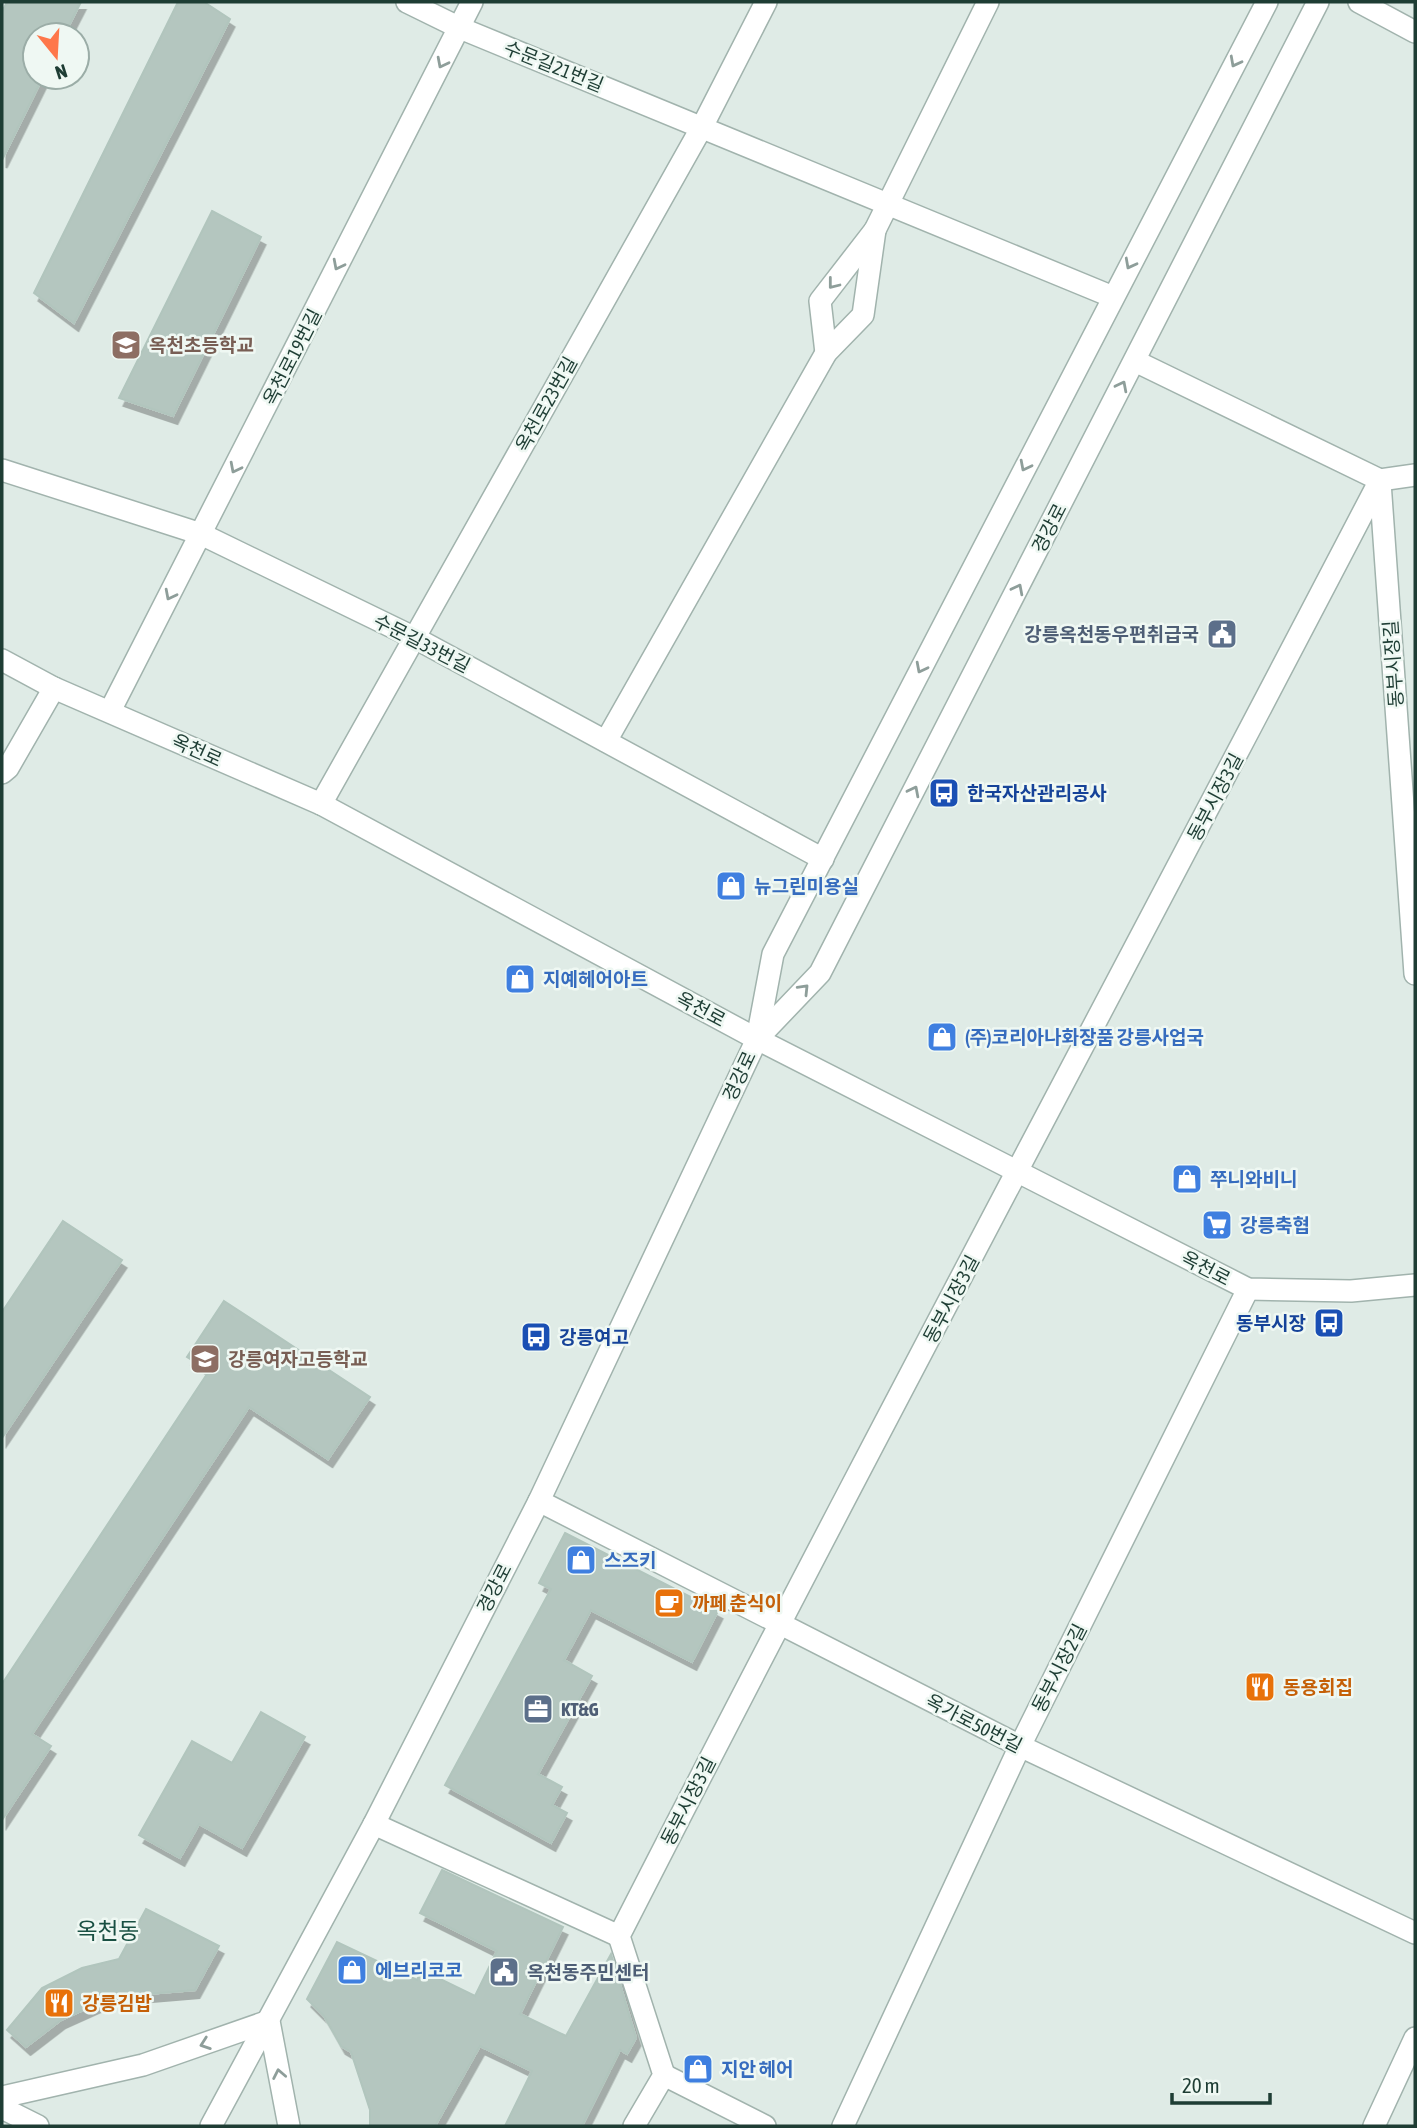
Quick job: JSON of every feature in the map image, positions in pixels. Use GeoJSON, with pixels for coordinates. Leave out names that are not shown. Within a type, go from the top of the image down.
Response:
{"type":"FeatureCollection","features":[{"type":"Feature","properties":{"kind":"street","name":"수문길21번길"},"geometry":{"type":"LineString","coordinates":[[407,2],[460,28],[703,125],[1113,297]]}},
{"type":"Feature","properties":{"kind":"street","name":"옥천로19번길"},"geometry":{"type":"LineString","coordinates":[[110,711],[472,2]]}},
{"type":"Feature","properties":{"kind":"street","name":"옥천로23번길"},"geometry":{"type":"LineString","coordinates":[[321,804],[703,125],[766,2]]}},
{"type":"Feature","properties":{"kind":"street"},"geometry":{"type":"LineString","coordinates":[[826,353],[820,301],[875,230],[988,2]]}},
{"type":"Feature","properties":{"kind":"street","name":"경강로"},"geometry":{"type":"LineString","coordinates":[[211,2126],[374,1824],[539,1502],[757,1039],[774,954],[1267,2]]}},
{"type":"Feature","properties":{"kind":"street","name":"경강로"},"geometry":{"type":"LineString","coordinates":[[757,1039],[820,973],[1318,2]]}},
{"type":"Feature","properties":{"kind":"street"},"geometry":{"type":"LineString","coordinates":[[1359,2],[1415,32]]}},
{"type":"Feature","properties":{"kind":"street"},"geometry":{"type":"LineString","coordinates":[[606,741],[826,353],[863,315],[875,230]]}},
{"type":"Feature","properties":{"kind":"street"},"geometry":{"type":"LineString","coordinates":[[1135,361],[1380,480],[1415,475]]}},
{"type":"Feature","properties":{"kind":"street","name":"수문길33번길"},"geometry":{"type":"LineString","coordinates":[[2,470],[201,534],[415,638],[823,859]]}},
{"type":"Feature","properties":{"kind":"street","name":"동부시장길"},"geometry":{"type":"LineString","coordinates":[[1380,480],[1415,974]]}},
{"type":"Feature","properties":{"kind":"street","name":"동부시장3길"},"geometry":{"type":"LineString","coordinates":[[619,1936],[778,1625],[1019,1172],[1380,480]]}},
{"type":"Feature","properties":{"kind":"street","name":"옥천로"},"geometry":{"type":"LineString","coordinates":[[2,660],[54,688],[321,804],[757,1039],[1248,1289],[1351,1291],[1415,1284]]}},
{"type":"Feature","properties":{"kind":"street"},"geometry":{"type":"LineString","coordinates":[[2,773],[8,768],[54,688]]}},
{"type":"Feature","properties":{"kind":"street","name":"동부시장2길"},"geometry":{"type":"LineString","coordinates":[[843,2126],[1020,1746],[1248,1289]]}},
{"type":"Feature","properties":{"kind":"street","name":"옥가로50번길"},"geometry":{"type":"LineString","coordinates":[[539,1502],[1020,1746],[1415,1933]]}},
{"type":"Feature","properties":{"kind":"street"},"geometry":{"type":"LineString","coordinates":[[374,1824],[619,1936],[664,2075],[765,2126]]}},
{"type":"Feature","properties":{"kind":"street"},"geometry":{"type":"LineString","coordinates":[[2,2097],[142,2065],[269,2021],[289,2126]]}},
{"type":"Feature","properties":{"kind":"street"},"geometry":{"type":"LineString","coordinates":[[1374,2126],[1415,2038]]}},
{"type":"Feature","properties":{"kind":"street"},"geometry":{"type":"LineString","coordinates":[[634,2126],[664,2075]]}},
{"type":"Feature","properties":{"kind":"street"},"geometry":{"type":"LineString","coordinates":[[2,2108],[38,2126]]}},
{"type":"Feature","properties":{"kind":"building"},"geometry":{"type":"Polygon","coordinates":[[[7,2],[81,2],[71,21],[21,21],[21,91],[36,91],[2,160],[2,12],[7,2]]]}},
{"type":"Feature","properties":{"kind":"building"},"geometry":{"type":"Polygon","coordinates":[[[178,2],[204,2],[230,19],[74,323],[34,293],[178,2]]]}},
{"type":"Feature","properties":{"kind":"building"},"geometry":{"type":"Polygon","coordinates":[[[212,211],[261,237],[173,416],[119,398],[212,211]]]}},
{"type":"Feature","properties":{"kind":"building"},"geometry":{"type":"Polygon","coordinates":[[[63,1221],[122,1260],[2,1438],[2,1312],[63,1221]]]}},
{"type":"Feature","properties":{"kind":"building"},"geometry":{"type":"Polygon","coordinates":[[[224,1301],[370,1397],[328,1459],[249,1407],[32,1734],[51,1746],[2,1820],[2,1684],[209,1371],[187,1357],[224,1301]]]}},
{"type":"Feature","properties":{"kind":"building"},"geometry":{"type":"Polygon","coordinates":[[[565,1533],[718,1611],[692,1662],[591,1610],[564,1660],[592,1676],[538,1774],[562,1787],[552,1805],[567,1813],[551,1843],[445,1785],[551,1589],[539,1583],[565,1533]]]}},
{"type":"Feature","properties":{"kind":"building"},"geometry":{"type":"Polygon","coordinates":[[[261,1712],[305,1737],[242,1848],[199,1824],[180,1858],[139,1835],[192,1741],[232,1763],[261,1712]]]}},
{"type":"Feature","properties":{"kind":"building"},"geometry":{"type":"Polygon","coordinates":[[[442,1870],[563,1927],[520,2014],[566,2036],[611,1954],[636,2038],[627,2054],[620,2050],[582,2126],[505,2126],[532,2071],[480,2046],[435,2126],[370,2126],[370,2110],[351,2052],[341,2046],[324,2016],[307,1999],[337,1942],[417,1980],[422,1970],[475,1996],[497,1951],[420,1913],[442,1870]]]}},
{"type":"Feature","properties":{"kind":"building"},"geometry":{"type":"Polygon","coordinates":[[[146,1909],[219,1946],[195,1990],[112,1997],[61,2020],[26,2047],[7,2030],[42,1988],[82,1968],[119,1959],[146,1909]]]}},
{"type":"Feature","properties":{"kind":"place","name":"옥천초등학교"},"geometry":{"type":"Point","coordinates":[126,345]}},
{"type":"Feature","properties":{"kind":"place","name":"강릉옥천동우편취급국"},"geometry":{"type":"Point","coordinates":[1222,634]}},
{"type":"Feature","properties":{"kind":"place","name":"한국자산관리공사"},"geometry":{"type":"Point","coordinates":[944,793]}},
{"type":"Feature","properties":{"kind":"place","name":"뉴그린미용실"},"geometry":{"type":"Point","coordinates":[731,886]}},
{"type":"Feature","properties":{"kind":"place","name":"지예헤어아트"},"geometry":{"type":"Point","coordinates":[520,979]}},
{"type":"Feature","properties":{"kind":"place","name":"(주)코리아나화장품 강릉사업국"},"geometry":{"type":"Point","coordinates":[942,1037]}},
{"type":"Feature","properties":{"kind":"place","name":"쭈니와비니"},"geometry":{"type":"Point","coordinates":[1187,1179]}},
{"type":"Feature","properties":{"kind":"place","name":"강릉축협"},"geometry":{"type":"Point","coordinates":[1217,1225]}},
{"type":"Feature","properties":{"kind":"place","name":"동부시장"},"geometry":{"type":"Point","coordinates":[1329,1323]}},
{"type":"Feature","properties":{"kind":"place","name":"강릉여고"},"geometry":{"type":"Point","coordinates":[536,1337]}},
{"type":"Feature","properties":{"kind":"place","name":"강릉여자고등학교"},"geometry":{"type":"Point","coordinates":[205,1359]}},
{"type":"Feature","properties":{"kind":"place","name":"스즈키"},"geometry":{"type":"Point","coordinates":[581,1560]}},
{"type":"Feature","properties":{"kind":"place","name":"까페 춘식이"},"geometry":{"type":"Point","coordinates":[669,1603]}},
{"type":"Feature","properties":{"kind":"place","name":"동용회집"},"geometry":{"type":"Point","coordinates":[1260,1687]}},
{"type":"Feature","properties":{"kind":"place","name":"KT&G"},"geometry":{"type":"Point","coordinates":[538,1709]}},
{"type":"Feature","properties":{"kind":"place","name":"에브리코코"},"geometry":{"type":"Point","coordinates":[352,1970]}},
{"type":"Feature","properties":{"kind":"place","name":"옥천동주민센터"},"geometry":{"type":"Point","coordinates":[504,1972]}},
{"type":"Feature","properties":{"kind":"place","name":"강릉김밥"},"geometry":{"type":"Point","coordinates":[59,2003]}},
{"type":"Feature","properties":{"kind":"place","name":"지안 헤어"},"geometry":{"type":"Point","coordinates":[698,2069]}},
{"type":"Feature","properties":{"kind":"district","name":"옥천동"},"geometry":{"type":"Point","coordinates":[108,1931]}}]}
